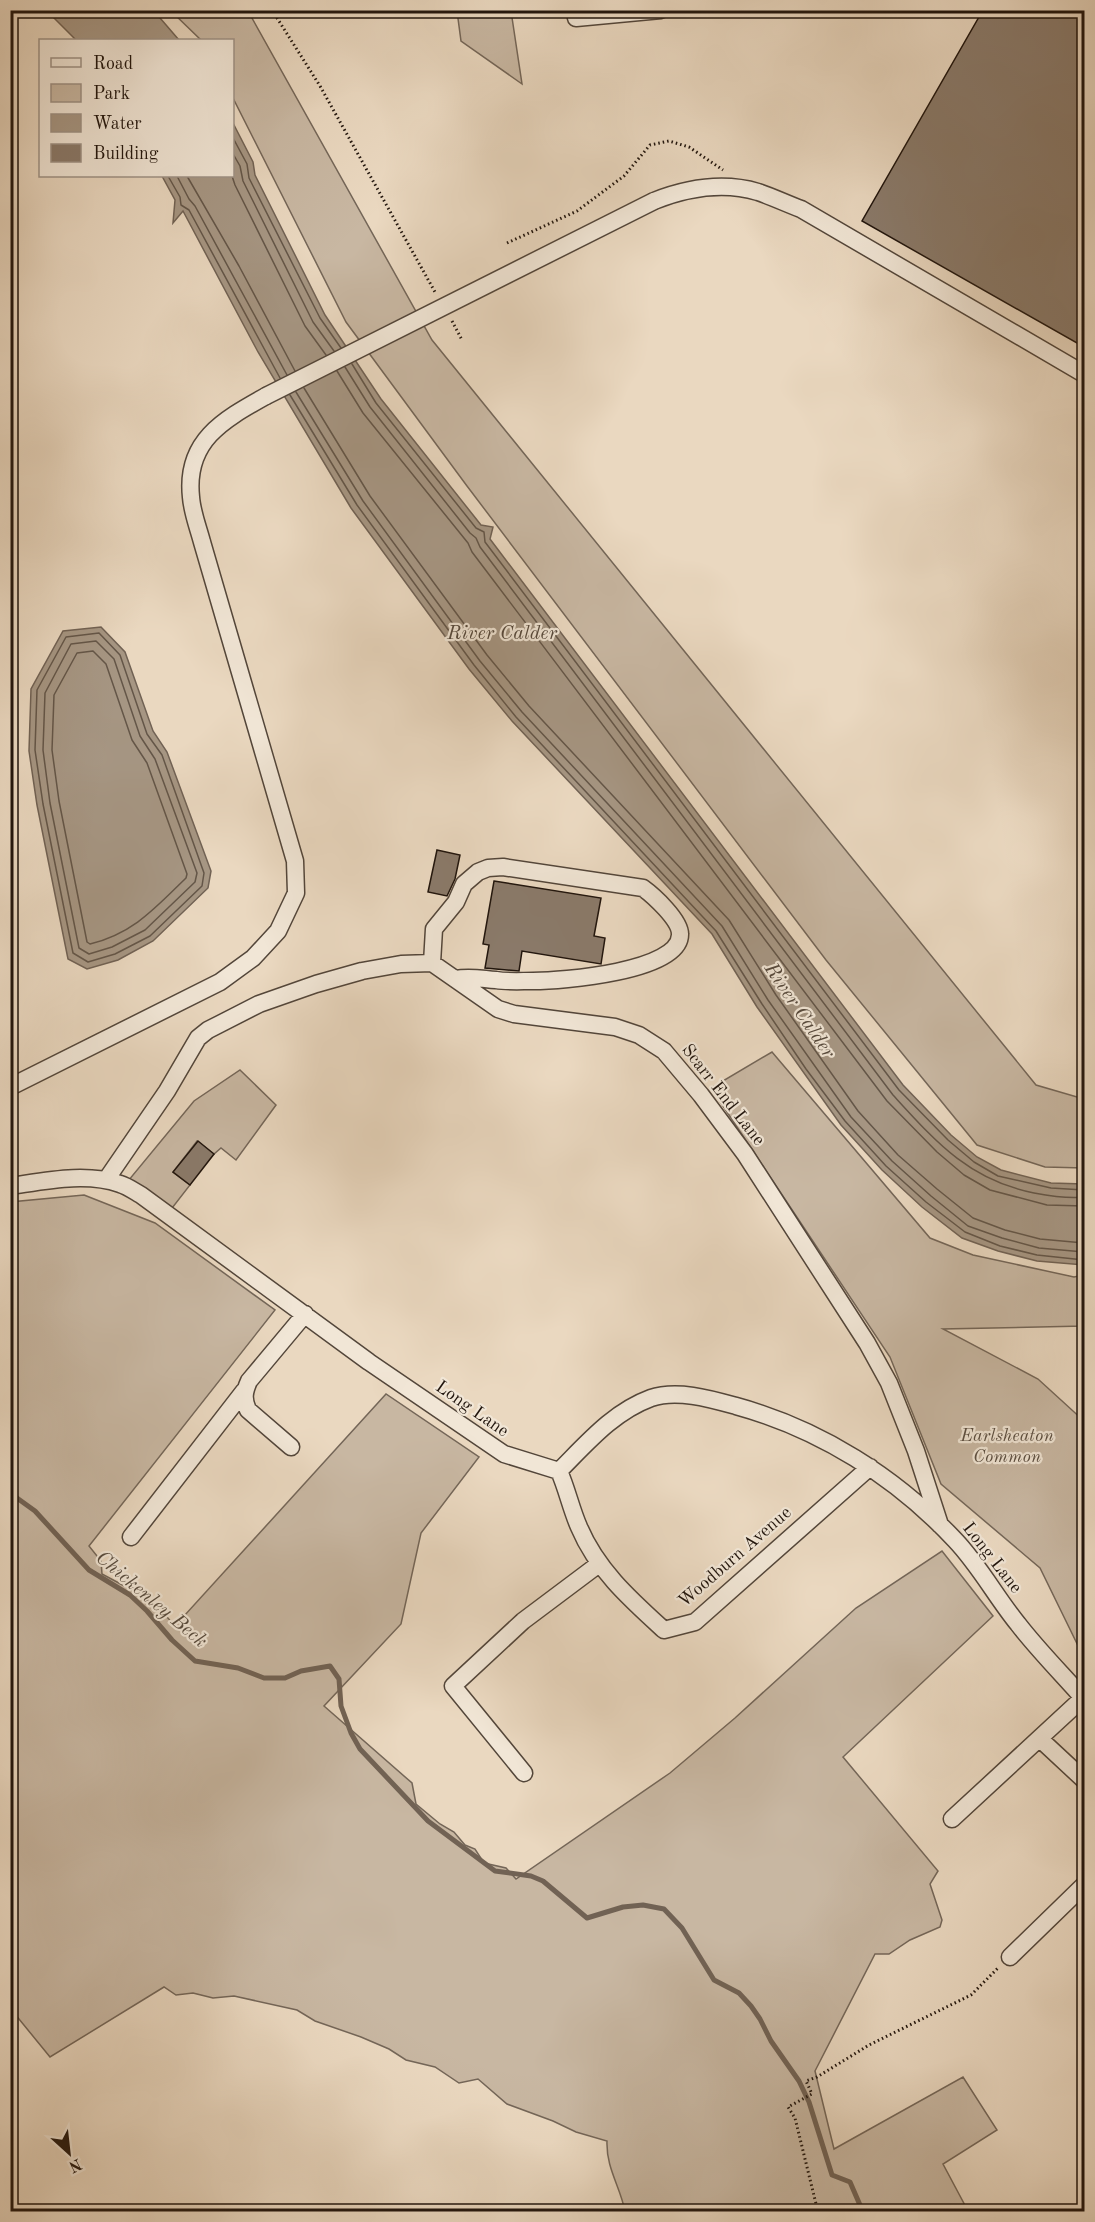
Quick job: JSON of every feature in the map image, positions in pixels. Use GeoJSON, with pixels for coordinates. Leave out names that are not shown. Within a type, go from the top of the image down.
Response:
{"type":"FeatureCollection","features":[{"type":"Feature","properties":{"kind":"street"},"geometry":{"type":"LineString","coordinates":[[574,10],[576,18],[661,10]]}},
{"type":"Feature","properties":{"kind":"street"},"geometry":{"type":"LineString","coordinates":[[10,1087],[220,982],[253,958],[278,931],[296,893],[295,861],[190,497],[191,468],[199,447],[214,429],[234,414],[654,201],[678,192],[720,187],[757,192],[801,209],[1084,374]]}},
{"type":"Feature","properties":{"kind":"street"},"geometry":{"type":"LineString","coordinates":[[106,1180],[167,1091],[198,1038],[227,1020],[279,997],[316,984],[362,971],[401,964],[432,963],[434,929],[456,902],[464,884],[478,872],[488,868],[503,867],[644,888],[678,926],[680,934],[678,941],[663,956],[642,967],[537,981],[499,981],[470,976],[455,979]]}},
{"type":"Feature","properties":{"kind":"street","name":"Scarr End Lane"},"geometry":{"type":"LineString","coordinates":[[432,963],[498,1009],[514,1014],[615,1027],[639,1035],[664,1051],[684,1072],[745,1154],[867,1343],[889,1383],[916,1451],[940,1526]]}},
{"type":"Feature","properties":{"kind":"street","name":"Long Lane"},"geometry":{"type":"LineString","coordinates":[[11,1186],[79,1178],[122,1184],[141,1195],[369,1362],[504,1454],[559,1471],[619,1414],[653,1398],[680,1395],[716,1401],[762,1413],[840,1447],[897,1487],[956,1541],[1018,1625],[1084,1698]]}},
{"type":"Feature","properties":{"kind":"street"},"geometry":{"type":"LineString","coordinates":[[131,1537],[244,1391],[249,1381],[305,1314]]}},
{"type":"Feature","properties":{"kind":"street"},"geometry":{"type":"LineString","coordinates":[[244,1391],[244,1402],[248,1410],[291,1447]]}},
{"type":"Feature","properties":{"kind":"street","name":"Woodburn Avenue"},"geometry":{"type":"LineString","coordinates":[[559,1471],[569,1493],[579,1527],[599,1564],[622,1591],[664,1630],[695,1622],[870,1467]]}},
{"type":"Feature","properties":{"kind":"street"},"geometry":{"type":"LineString","coordinates":[[524,1773],[453,1686],[523,1621],[599,1564]]}},
{"type":"Feature","properties":{"kind":"street"},"geometry":{"type":"LineString","coordinates":[[952,1819],[1084,1698]]}},
{"type":"Feature","properties":{"kind":"street"},"geometry":{"type":"LineString","coordinates":[[1043,1736],[1083,1779]]}},
{"type":"Feature","properties":{"kind":"street"},"geometry":{"type":"LineString","coordinates":[[1010,1958],[1084,1885]]}},
{"type":"Feature","properties":{"kind":"path"},"geometry":{"type":"LineString","coordinates":[[272,10],[320,86],[439,298]]}},
{"type":"Feature","properties":{"kind":"path"},"geometry":{"type":"LineString","coordinates":[[507,243],[577,211],[624,176],[650,145],[669,141],[689,147],[728,173]]}},
{"type":"Feature","properties":{"kind":"path"},"geometry":{"type":"LineString","coordinates":[[451,319],[462,340]]}},
{"type":"Feature","properties":{"kind":"path"},"geometry":{"type":"LineString","coordinates":[[818,2211],[795,2118],[788,2107],[812,2094],[806,2081],[817,2077],[869,2045],[971,1995],[1010,1958]]}},
{"type":"Feature","properties":{"kind":"green space"},"geometry":{"type":"Polygon","coordinates":[[[171,11],[248,11],[432,340],[1036,1085],[1077,1097],[1084,1096],[1084,1168],[1045,1167],[977,1145],[826,960],[467,486],[346,322],[234,100],[234,39],[200,39],[171,11]]]}},
{"type":"Feature","properties":{"kind":"green space"},"geometry":{"type":"Polygon","coordinates":[[[457,11],[511,11],[522,84],[461,41],[457,11]]]}},
{"type":"Feature","properties":{"kind":"green space","name":"Earlsheaton Common"},"geometry":{"type":"Polygon","coordinates":[[[772,1052],[930,1238],[973,1255],[1074,1277],[1084,1275],[1084,1326],[943,1329],[1038,1379],[1084,1421],[1084,1658],[1040,1568],[941,1484],[890,1357],[711,1088],[772,1052]]]}},
{"type":"Feature","properties":{"kind":"green space"},"geometry":{"type":"Polygon","coordinates":[[[240,1070],[276,1105],[236,1160],[221,1148],[214,1154],[197,1141],[173,1172],[190,1185],[169,1212],[128,1181],[194,1101],[240,1070]]]}},
{"type":"Feature","properties":{"kind":"green space"},"geometry":{"type":"Polygon","coordinates":[[[84,1195],[155,1223],[275,1310],[89,1546],[101,1561],[102,1574],[159,1608],[175,1626],[386,1394],[479,1457],[421,1533],[401,1624],[324,1706],[412,1783],[416,1804],[440,1824],[454,1832],[465,1845],[475,1849],[484,1863],[506,1868],[516,1879],[670,1773],[735,1718],[856,1608],[942,1551],[993,1616],[843,1757],[938,1871],[930,1884],[942,1920],[940,1927],[910,1940],[889,1954],[875,1954],[815,2071],[834,2149],[963,2077],[997,2130],[943,2164],[968,2211],[625,2211],[611,2168],[607,2141],[576,2132],[507,2104],[478,2079],[459,2083],[435,2067],[406,2060],[389,2049],[315,2021],[297,2010],[234,1996],[213,1998],[193,1993],[176,1995],[164,1987],[50,2057],[10,2008],[10,1202],[84,1195]]]}},
{"type":"Feature","properties":{"kind":"water"},"geometry":{"type":"Polygon","coordinates":[[[47,11],[154,11],[178,39],[75,39],[47,11]]]}},
{"type":"Feature","properties":{"kind":"water","name":"River Calder"},"geometry":{"type":"Polygon","coordinates":[[[234,125],[253,162],[255,175],[325,315],[381,399],[481,525],[493,527],[490,539],[903,1085],[951,1135],[977,1157],[1001,1170],[1051,1183],[1084,1184],[1084,1265],[1037,1261],[998,1251],[962,1238],[922,1207],[882,1170],[841,1125],[757,1007],[712,934],[512,721],[469,669],[351,508],[258,352],[183,211],[173,223],[175,200],[163,177],[234,177],[234,125]]]}},
{"type":"Feature","properties":{"kind":"water"},"geometry":{"type":"Polygon","coordinates":[[[101,627],[125,652],[153,731],[167,752],[211,871],[208,888],[153,941],[118,960],[87,969],[68,959],[37,805],[29,751],[31,689],[63,631],[101,627]]]}},
{"type":"Feature","properties":{"kind":"building"},"geometry":{"type":"Polygon","coordinates":[[[983,10],[1084,10],[1084,347],[862,221],[983,10]]]}},
{"type":"Feature","properties":{"kind":"building"},"geometry":{"type":"Polygon","coordinates":[[[437,850],[460,855],[455,879],[447,896],[428,892],[437,850]]]}},
{"type":"Feature","properties":{"kind":"building"},"geometry":{"type":"Polygon","coordinates":[[[494,881],[601,898],[594,936],[605,938],[601,964],[522,951],[519,971],[485,968],[489,945],[483,944],[494,881]]]}},
{"type":"Feature","properties":{"kind":"building"},"geometry":{"type":"Polygon","coordinates":[[[198,1141],[214,1154],[190,1185],[173,1172],[198,1141]]]}},
{"type":"Feature","properties":{"kind":"waterway","name":"Chickenley Beck"},"geometry":{"type":"LineString","coordinates":[[10,1493],[35,1511],[89,1570],[130,1595],[195,1661],[238,1668],[264,1678],[285,1678],[301,1671],[330,1666],[339,1679],[341,1706],[360,1749],[428,1821],[495,1871],[531,1876],[543,1881],[587,1918],[623,1907],[643,1905],[664,1909],[682,1928],[714,1980],[739,1993],[760,2019],[771,2041],[799,2081],[809,2102],[832,2175],[850,2182],[863,2212]]}}]}
